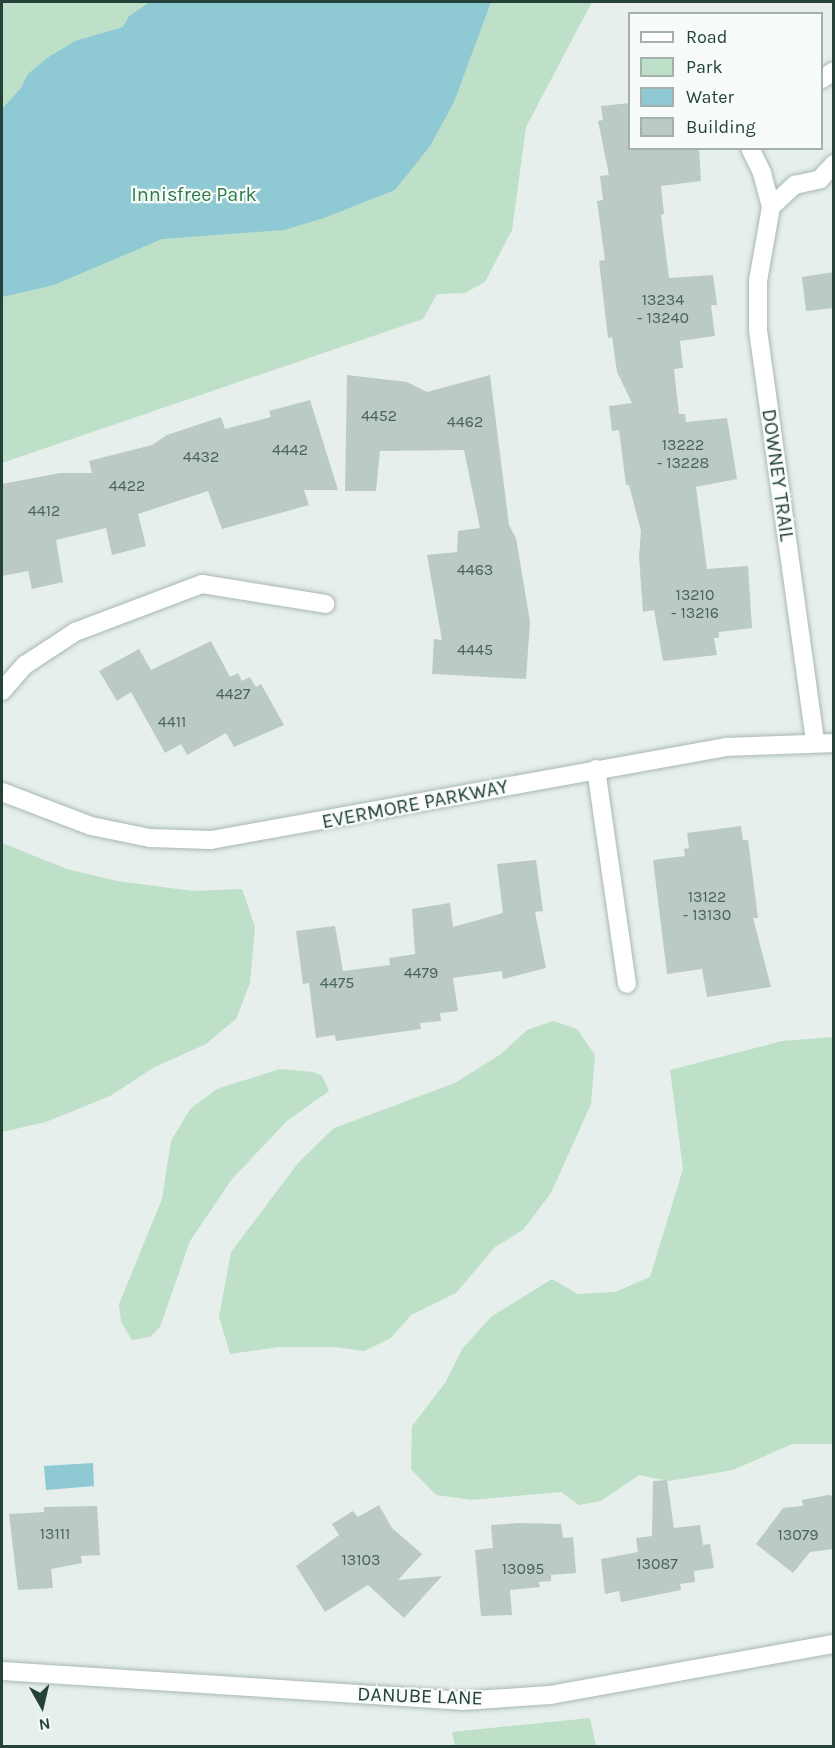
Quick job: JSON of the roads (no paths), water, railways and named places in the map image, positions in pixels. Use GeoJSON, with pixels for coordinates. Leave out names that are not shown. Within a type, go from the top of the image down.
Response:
{"type":"FeatureCollection","features":[{"type":"Feature","properties":{"kind":"street","name":"DOWNEY TRAIL"},"geometry":{"type":"LineString","coordinates":[[751,150],[762,173],[771,207],[758,281],[758,330],[815,743]]}},
{"type":"Feature","properties":{"kind":"street"},"geometry":{"type":"LineString","coordinates":[[771,207],[795,185],[820,178],[834,164]]}},
{"type":"Feature","properties":{"kind":"street"},"geometry":{"type":"LineString","coordinates":[[2,691],[8,672],[26,665],[93,622],[202,584],[325,604]]}},
{"type":"Feature","properties":{"kind":"street","name":"EVERMORE PARKWAY"},"geometry":{"type":"LineString","coordinates":[[2,792],[91,826],[150,838],[211,840],[726,747],[834,743]]}},
{"type":"Feature","properties":{"kind":"street"},"geometry":{"type":"LineString","coordinates":[[596,769],[627,984]]}},
{"type":"Feature","properties":{"kind":"street","name":"DANUBE LANE"},"geometry":{"type":"LineString","coordinates":[[2,1671],[462,1701],[550,1695],[834,1644]]}},
{"type":"Feature","properties":{"kind":"water"},"geometry":{"type":"Polygon","coordinates":[[[150,2],[491,2],[454,102],[430,146],[395,190],[324,218],[284,230],[162,239],[54,285],[2,297],[2,109],[21,88],[28,74],[47,58],[75,41],[123,27],[129,16],[150,2]]]}},
{"type":"Feature","properties":{"kind":"water"},"geometry":{"type":"Polygon","coordinates":[[[93,1463],[94,1486],[46,1490],[44,1466],[93,1463]]]}},
{"type":"Feature","properties":{"kind":"park label","name":"Innisfree Park"},"geometry":{"type":"Point","coordinates":[194,194]}}]}
